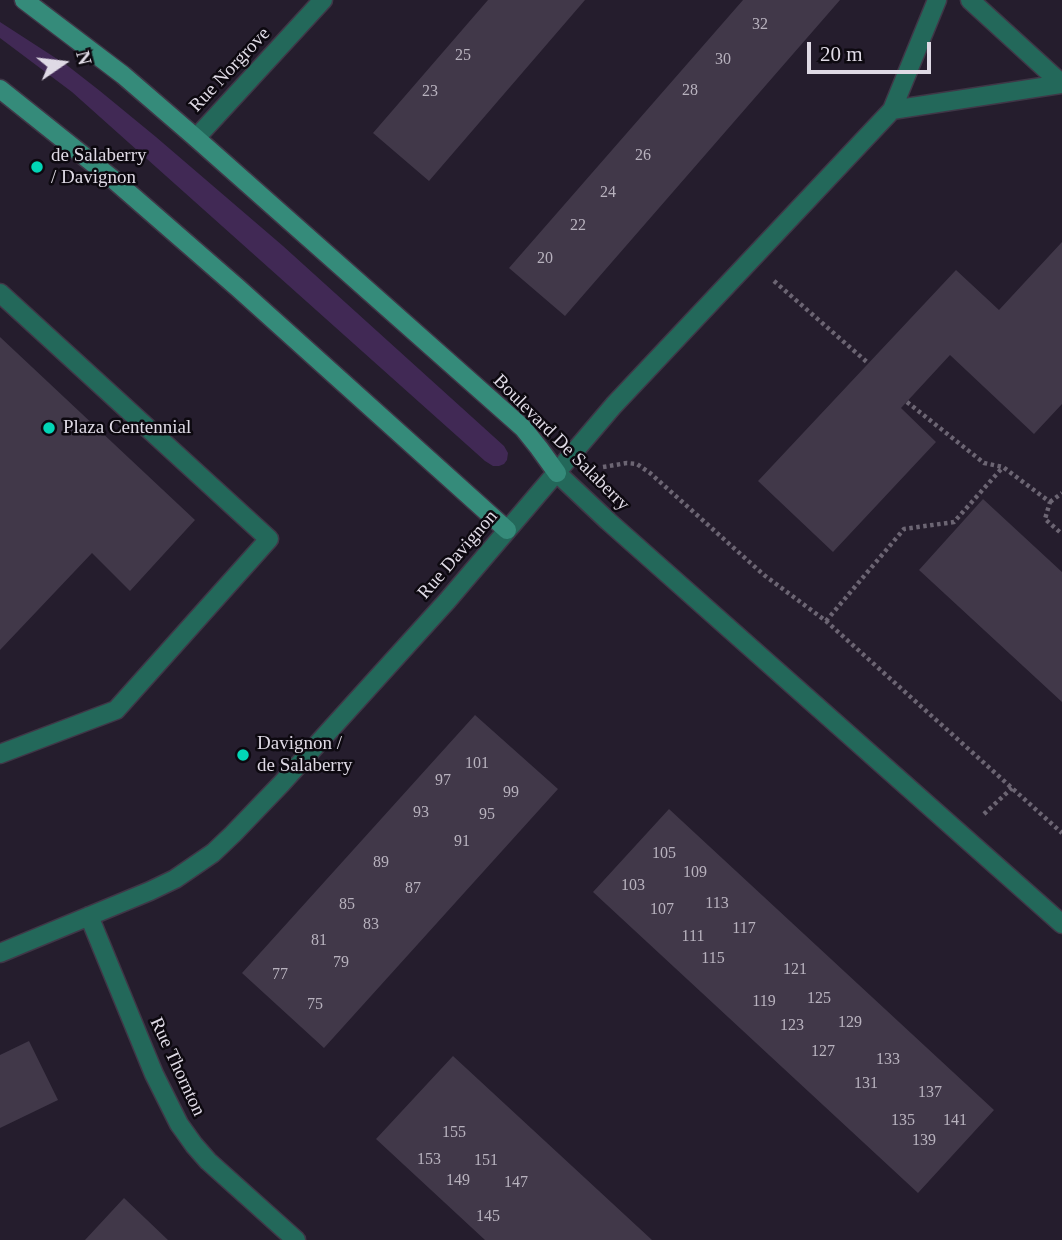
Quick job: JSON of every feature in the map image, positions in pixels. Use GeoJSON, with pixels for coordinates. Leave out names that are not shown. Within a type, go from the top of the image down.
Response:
{"type":"FeatureCollection","features":[{"type":"Feature","properties":{"kind":"street","name":"Boulevard De Salaberry"},"geometry":{"type":"LineString","coordinates":[[24,0],[123,75],[523,428],[557,473],[608,521],[1062,924]]}},
{"type":"Feature","properties":{"kind":"street","name":"Rue Norgrove"},"geometry":{"type":"LineString","coordinates":[[196,138],[323,0]]}},
{"type":"Feature","properties":{"kind":"street","name":"Rue Davignon"},"geometry":{"type":"LineString","coordinates":[[0,953],[175,879],[213,853],[233,834],[447,601],[614,405],[892,110],[937,0]]}},
{"type":"Feature","properties":{"kind":"street"},"geometry":{"type":"LineString","coordinates":[[970,0],[1062,84]]}},
{"type":"Feature","properties":{"kind":"street"},"geometry":{"type":"LineString","coordinates":[[892,110],[1062,84]]}},
{"type":"Feature","properties":{"kind":"street"},"geometry":{"type":"LineString","coordinates":[[0,89],[92,163],[217,270],[507,530]]}},
{"type":"Feature","properties":{"kind":"street"},"geometry":{"type":"LineString","coordinates":[[0,293],[269,539],[116,710],[0,754]]}},
{"type":"Feature","properties":{"kind":"street","name":"Rue Thornton"},"geometry":{"type":"LineString","coordinates":[[89,916],[154,1074],[179,1124],[208,1161],[296,1240]]}},
{"type":"Feature","properties":{"kind":"path"},"geometry":{"type":"LineString","coordinates":[[750,260],[868,363]]}},
{"type":"Feature","properties":{"kind":"path"},"geometry":{"type":"LineString","coordinates":[[907,402],[984,463],[1003,467],[1050,502]]}},
{"type":"Feature","properties":{"kind":"path"},"geometry":{"type":"LineString","coordinates":[[627,463],[637,464],[650,474],[764,575],[826,621],[1062,834]]}},
{"type":"Feature","properties":{"kind":"path"},"geometry":{"type":"LineString","coordinates":[[826,621],[904,529],[954,522],[1003,467]]}},
{"type":"Feature","properties":{"kind":"path"},"geometry":{"type":"LineString","coordinates":[[1062,493],[1050,502],[1045,519],[1062,534]]}},
{"type":"Feature","properties":{"kind":"path"},"geometry":{"type":"LineString","coordinates":[[979,819],[1012,788]]}},
{"type":"Feature","properties":{"kind":"shaded area"},"geometry":{"type":"Polygon","coordinates":[[[0,22],[68,66],[100,91],[283,246],[504,446],[508,453],[504,464],[493,466],[485,461],[72,92],[0,38],[0,22]]]}},
{"type":"Feature","properties":{"kind":"building"},"geometry":{"type":"Polygon","coordinates":[[[488,0],[585,0],[429,181],[373,133],[488,0]]]}},
{"type":"Feature","properties":{"kind":"building"},"geometry":{"type":"Polygon","coordinates":[[[743,0],[840,0],[565,316],[509,268],[743,0]]]}},
{"type":"Feature","properties":{"kind":"building"},"geometry":{"type":"Polygon","coordinates":[[[1062,242],[1062,404],[1034,434],[950,355],[901,408],[936,442],[833,552],[758,481],[956,270],[999,310],[1062,242]]]}},
{"type":"Feature","properties":{"kind":"building","name":"Plaza Centennial"},"geometry":{"type":"Polygon","coordinates":[[[0,337],[195,520],[130,591],[92,553],[0,650],[0,337]]]}},
{"type":"Feature","properties":{"kind":"building"},"geometry":{"type":"Polygon","coordinates":[[[983,499],[1062,572],[1062,702],[919,570],[983,499]]]}},
{"type":"Feature","properties":{"kind":"building"},"geometry":{"type":"Polygon","coordinates":[[[475,715],[558,789],[324,1048],[242,973],[475,715]]]}},
{"type":"Feature","properties":{"kind":"building"},"geometry":{"type":"Polygon","coordinates":[[[669,809],[994,1110],[918,1193],[593,892],[669,809]]]}},
{"type":"Feature","properties":{"kind":"building"},"geometry":{"type":"Polygon","coordinates":[[[29,1041],[58,1100],[0,1128],[0,1055],[29,1041]]]}},
{"type":"Feature","properties":{"kind":"building"},"geometry":{"type":"Polygon","coordinates":[[[453,1056],[652,1240],[485,1240],[376,1139],[453,1056]]]}},
{"type":"Feature","properties":{"kind":"building"},"geometry":{"type":"Polygon","coordinates":[[[124,1198],[168,1240],[85,1240],[124,1198]]]}},
{"type":"Feature","properties":{"kind":"place","name":"de Salaberry / Davignon"},"geometry":{"type":"Point","coordinates":[37,167]}},
{"type":"Feature","properties":{"kind":"place","name":"Plaza Centennial"},"geometry":{"type":"Point","coordinates":[49,428]}},
{"type":"Feature","properties":{"kind":"place","name":"Davignon / de Salaberry"},"geometry":{"type":"Point","coordinates":[243,755]}}]}
